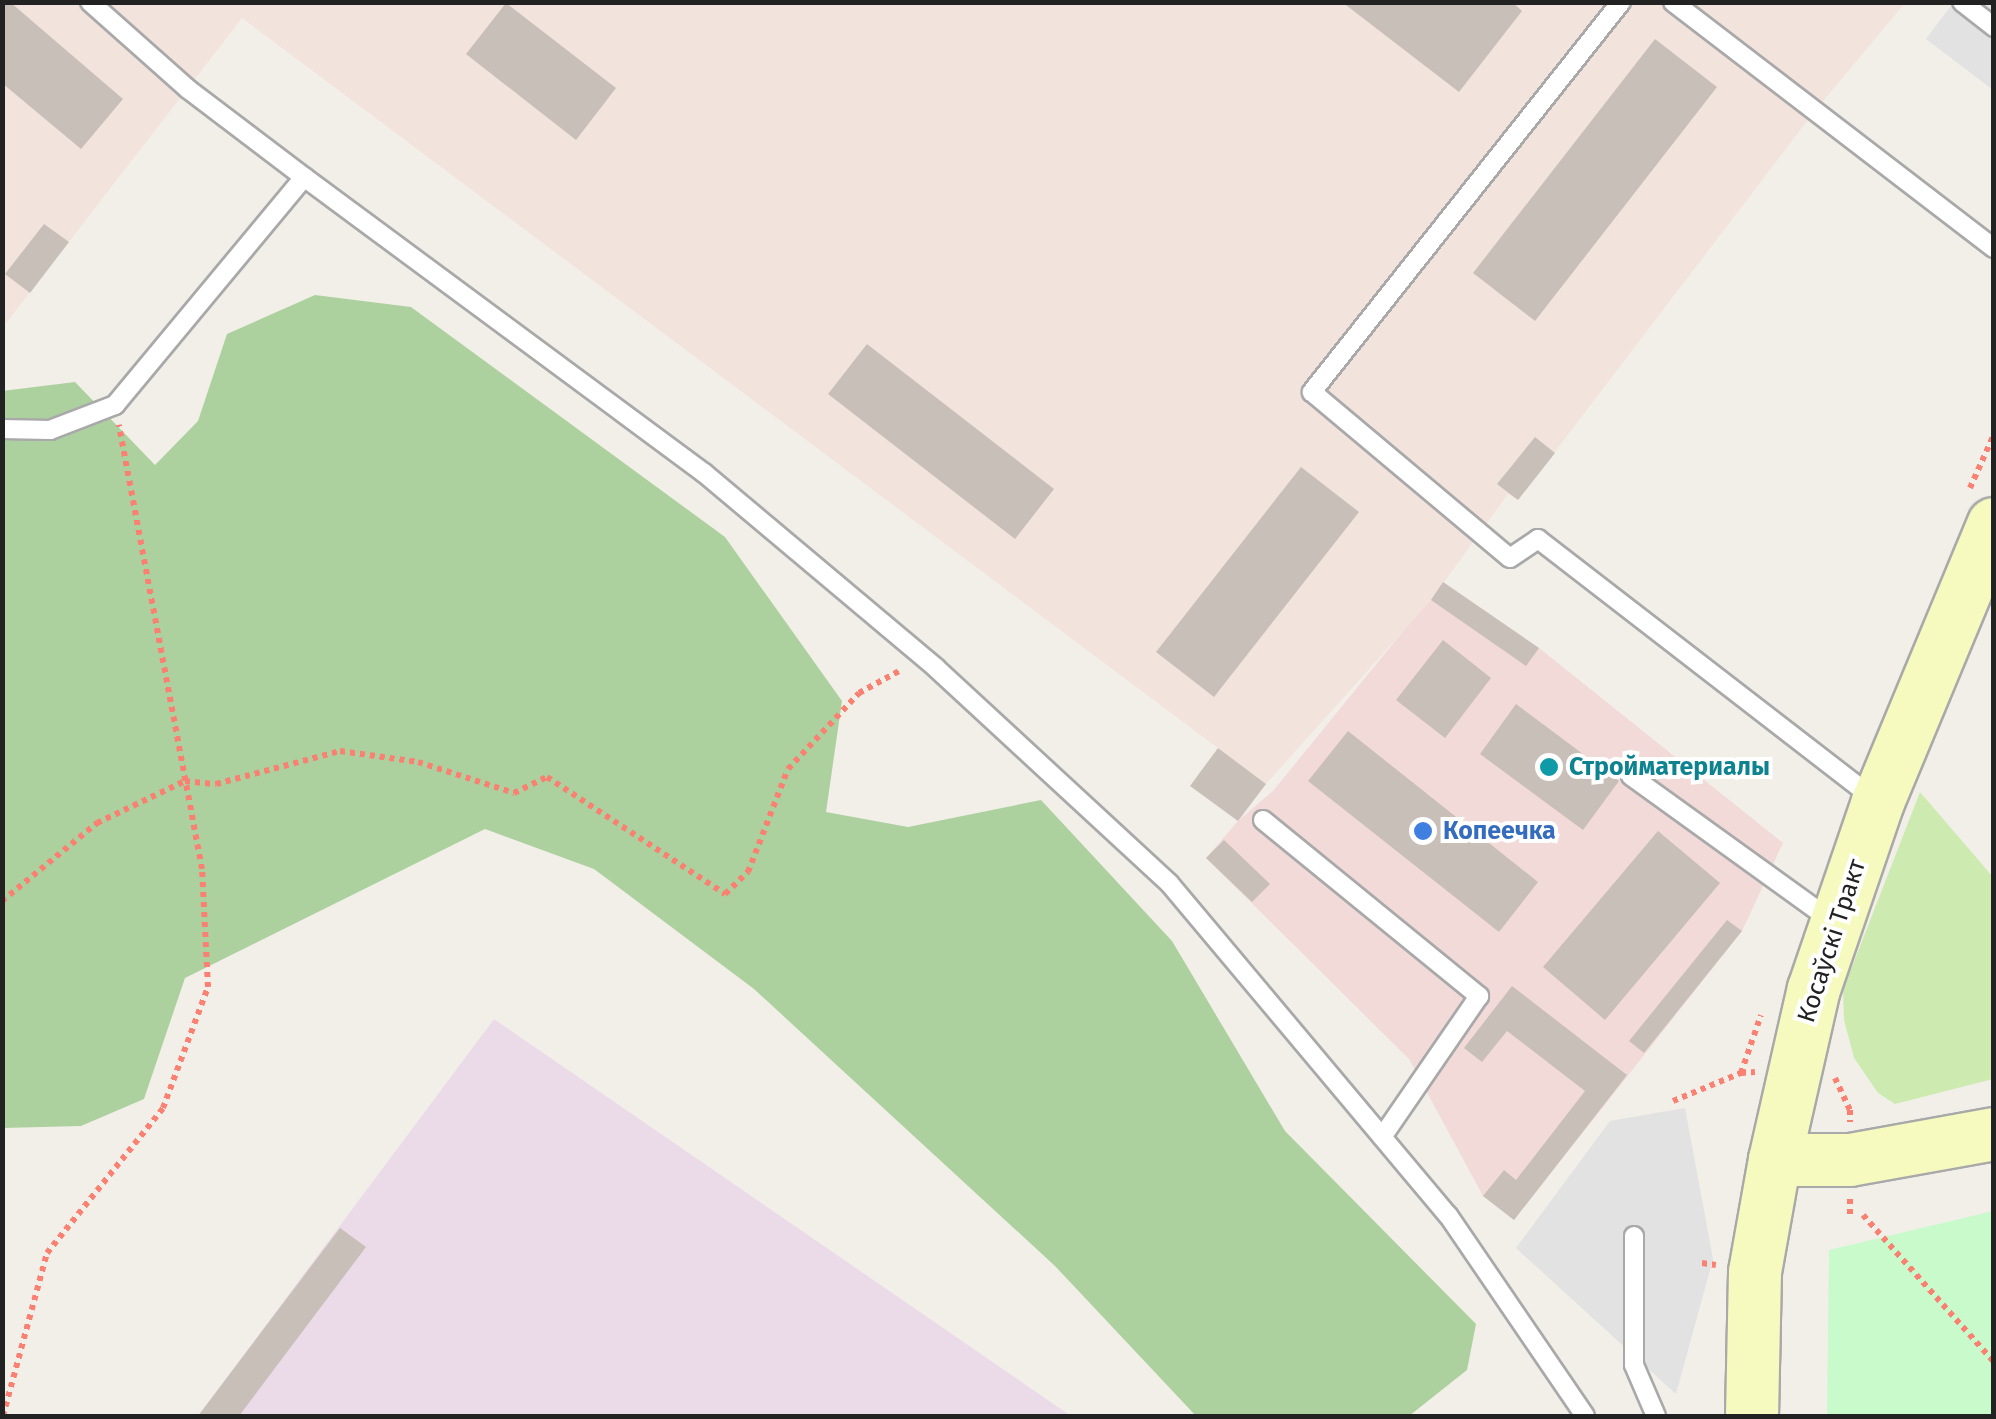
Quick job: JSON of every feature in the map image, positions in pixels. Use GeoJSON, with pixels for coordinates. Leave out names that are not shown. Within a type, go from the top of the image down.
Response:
{"type":"FeatureCollection","features":[{"type":"Feature","properties":{"kind":"main road","name":"Косаўскі Тракт"},"geometry":{"type":"LineString","coordinates":[[1752,1416],[1755,1272],[1774,1160],[1814,989],[1878,802],[1994,524]]}},
{"type":"Feature","properties":{"kind":"main road"},"geometry":{"type":"LineString","coordinates":[[1774,1160],[1850,1160],[1994,1134]]}},
{"type":"Feature","properties":{"kind":"lane"},"geometry":{"type":"LineString","coordinates":[[90,2],[188,90],[704,473],[924,658],[1168,882],[1448,1215],[1585,1416]]}},
{"type":"Feature","properties":{"kind":"lane"},"geometry":{"type":"LineString","coordinates":[[1621,2],[1312,392],[1510,558],[1538,539],[1878,802]]}},
{"type":"Feature","properties":{"kind":"lane"},"geometry":{"type":"LineString","coordinates":[[1674,2],[1994,248]]}},
{"type":"Feature","properties":{"kind":"lane"},"geometry":{"type":"LineString","coordinates":[[1962,2],[1994,27]]}},
{"type":"Feature","properties":{"kind":"lane"},"geometry":{"type":"LineString","coordinates":[[2,430],[50,430],[116,405],[304,177]]}},
{"type":"Feature","properties":{"kind":"lane"},"geometry":{"type":"LineString","coordinates":[[1630,776],[1836,924]]}},
{"type":"Feature","properties":{"kind":"lane"},"geometry":{"type":"LineString","coordinates":[[1264,820],[1480,996],[1382,1137]]}},
{"type":"Feature","properties":{"kind":"lane"},"geometry":{"type":"LineString","coordinates":[[1634,1236],[1634,1365],[1656,1416]]}},
{"type":"Feature","properties":{"kind":"path"},"geometry":{"type":"LineString","coordinates":[[3,1416],[15,1358],[47,1253],[163,1108],[208,987],[202,870],[116,405]]}},
{"type":"Feature","properties":{"kind":"path"},"geometry":{"type":"LineString","coordinates":[[2,901],[96,824],[185,781],[216,784],[340,751],[418,762],[514,794],[547,777],[725,894],[748,872],[788,769],[859,693],[924,658]]}},
{"type":"Feature","properties":{"kind":"path"},"geometry":{"type":"LineString","coordinates":[[1864,1215],[1994,1362]]}},
{"type":"Feature","properties":{"kind":"shaded area"},"geometry":{"type":"Polygon","coordinates":[[[3,3],[1905,3],[1814,112],[1518,500],[1508,494],[1431,600],[1266,784],[242,18],[3,327],[3,3]]]}},
{"type":"Feature","properties":{"kind":"shaded area"},"geometry":{"type":"Polygon","coordinates":[[[1953,3],[1993,3],[1993,90],[1926,39],[1953,3]]]}},
{"type":"Feature","properties":{"kind":"shaded area"},"geometry":{"type":"Polygon","coordinates":[[[1443,582],[1539,648],[1783,843],[1742,931],[1514,1220],[1483,1196],[1409,1059],[1206,858],[1238,821],[1273,791],[1443,582]]]}},
{"type":"Feature","properties":{"kind":"shaded area"},"geometry":{"type":"Polygon","coordinates":[[[494,1019],[1071,1416],[198,1416],[494,1019]]]}},
{"type":"Feature","properties":{"kind":"shaded area"},"geometry":{"type":"Polygon","coordinates":[[[1685,1108],[1713,1259],[1676,1394],[1516,1248],[1610,1121],[1685,1108]]]}},
{"type":"Feature","properties":{"kind":"green space"},"geometry":{"type":"Polygon","coordinates":[[[315,295],[411,307],[725,537],[842,701],[826,812],[908,827],[1041,800],[1172,941],[1285,1131],[1476,1324],[1467,1370],[1409,1416],[1196,1416],[1055,1266],[754,989],[594,869],[485,829],[185,978],[144,1099],[81,1126],[3,1128],[2,391],[75,382],[155,465],[198,421],[227,334],[315,295]]]}},
{"type":"Feature","properties":{"kind":"green space"},"geometry":{"type":"Polygon","coordinates":[[[1920,792],[1993,877],[1993,1079],[1895,1104],[1878,1093],[1854,1058],[1844,1020],[1843,990],[1920,792]]]}},
{"type":"Feature","properties":{"kind":"green space"},"geometry":{"type":"Polygon","coordinates":[[[1993,1211],[1993,1416],[1827,1416],[1829,1250],[1993,1211]]]}},
{"type":"Feature","properties":{"kind":"building"},"geometry":{"type":"Polygon","coordinates":[[[2,2],[10,2],[123,99],[81,149],[2,83],[2,2]]]}},
{"type":"Feature","properties":{"kind":"building"},"geometry":{"type":"Polygon","coordinates":[[[1342,2],[1512,2],[1522,11],[1459,92],[1342,2]]]}},
{"type":"Feature","properties":{"kind":"building"},"geometry":{"type":"Polygon","coordinates":[[[506,3],[616,88],[576,140],[466,54],[506,3]]]}},
{"type":"Feature","properties":{"kind":"building"},"geometry":{"type":"Polygon","coordinates":[[[1655,39],[1717,87],[1535,321],[1473,273],[1655,39]]]}},
{"type":"Feature","properties":{"kind":"building"},"geometry":{"type":"Polygon","coordinates":[[[44,224],[69,242],[30,293],[5,274],[44,224]]]}},
{"type":"Feature","properties":{"kind":"building"},"geometry":{"type":"Polygon","coordinates":[[[867,344],[1054,489],[1015,539],[828,394],[867,344]]]}},
{"type":"Feature","properties":{"kind":"building"},"geometry":{"type":"Polygon","coordinates":[[[1535,437],[1555,453],[1518,500],[1497,484],[1535,437]]]}},
{"type":"Feature","properties":{"kind":"building"},"geometry":{"type":"Polygon","coordinates":[[[1301,467],[1359,512],[1214,697],[1156,652],[1301,467]]]}},
{"type":"Feature","properties":{"kind":"building"},"geometry":{"type":"Polygon","coordinates":[[[1443,582],[1539,648],[1526,666],[1431,600],[1443,582]]]}},
{"type":"Feature","properties":{"kind":"building"},"geometry":{"type":"Polygon","coordinates":[[[1443,640],[1491,678],[1445,738],[1396,700],[1443,640]]]}},
{"type":"Feature","properties":{"kind":"building","name":"Стройматериалы"},"geometry":{"type":"Polygon","coordinates":[[[1516,704],[1619,781],[1583,830],[1480,754],[1516,704]]]}},
{"type":"Feature","properties":{"kind":"building","name":"Копеечка"},"geometry":{"type":"Polygon","coordinates":[[[1348,731],[1538,882],[1499,932],[1308,781],[1348,731]]]}},
{"type":"Feature","properties":{"kind":"building"},"geometry":{"type":"Polygon","coordinates":[[[1218,748],[1266,784],[1238,821],[1190,786],[1218,748]]]}},
{"type":"Feature","properties":{"kind":"building"},"geometry":{"type":"Polygon","coordinates":[[[1658,831],[1720,883],[1605,1020],[1543,967],[1658,831]]]}},
{"type":"Feature","properties":{"kind":"building"},"geometry":{"type":"Polygon","coordinates":[[[1224,840],[1270,884],[1252,902],[1206,858],[1224,840]]]}},
{"type":"Feature","properties":{"kind":"building"},"geometry":{"type":"Polygon","coordinates":[[[1727,920],[1742,931],[1644,1053],[1629,1041],[1727,920]]]}},
{"type":"Feature","properties":{"kind":"building"},"geometry":{"type":"Polygon","coordinates":[[[1512,986],[1627,1075],[1514,1220],[1483,1196],[1504,1170],[1516,1180],[1585,1091],[1507,1031],[1482,1062],[1464,1048],[1512,986]]]}},
{"type":"Feature","properties":{"kind":"building"},"geometry":{"type":"Polygon","coordinates":[[[340,1228],[366,1247],[239,1416],[198,1416],[340,1228]]]}},
{"type":"Feature","properties":{"kind":"place","name":"Стройматериалы"},"geometry":{"type":"Point","coordinates":[1549,767]}},
{"type":"Feature","properties":{"kind":"place","name":"Копеечка"},"geometry":{"type":"Point","coordinates":[1423,831]}}]}
